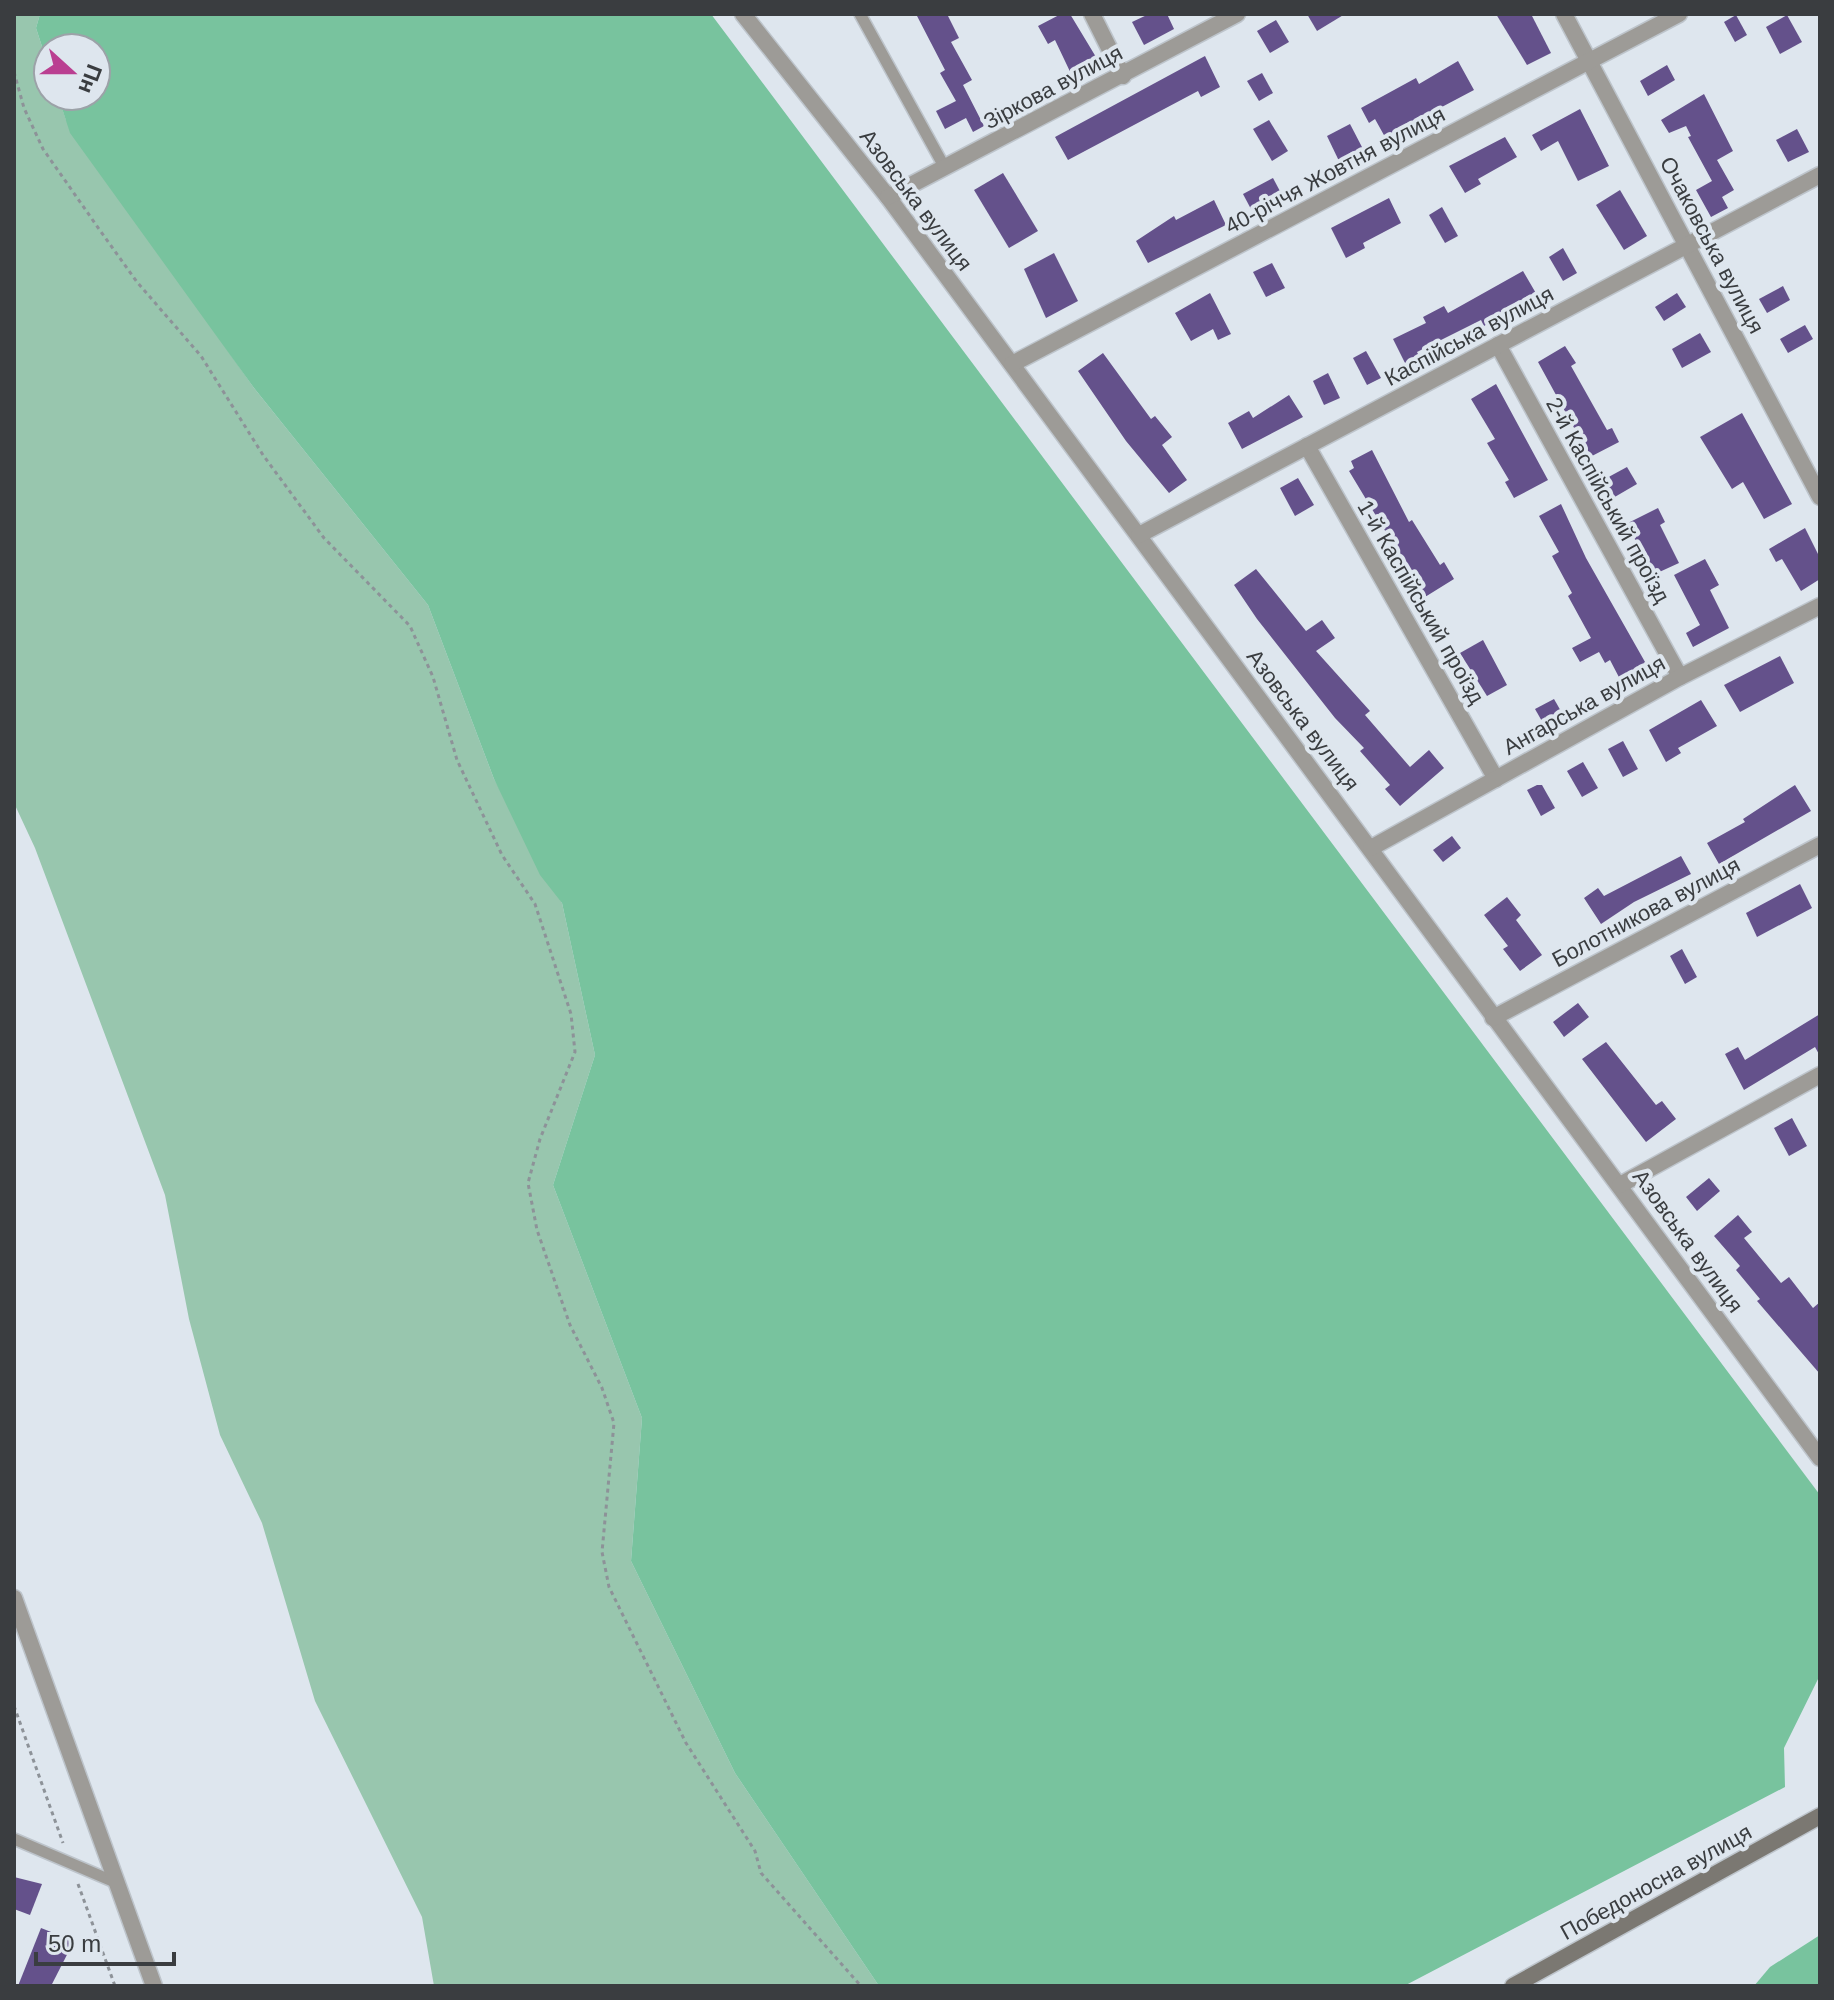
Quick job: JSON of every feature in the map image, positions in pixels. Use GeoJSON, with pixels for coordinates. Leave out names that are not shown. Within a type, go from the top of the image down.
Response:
{"type":"FeatureCollection","features":[{"type":"Feature","properties":{"kind":"street","name":"Азовська вулиця"},"geometry":{"type":"LineString","coordinates":[[743,14],[888,197],[1820,1458]]}},
{"type":"Feature","properties":{"kind":"street"},"geometry":{"type":"LineString","coordinates":[[1092,14],[1123,76]]}},
{"type":"Feature","properties":{"kind":"street","name":"Зіркова вулиця"},"geometry":{"type":"LineString","coordinates":[[888,197],[1237,14]]}},
{"type":"Feature","properties":{"kind":"street","name":"Очаковська вулиця"},"geometry":{"type":"LineString","coordinates":[[1564,14],[1820,497]]}},
{"type":"Feature","properties":{"kind":"street","name":"40-річчя Жовтня вулиця"},"geometry":{"type":"LineString","coordinates":[[1012,364],[1679,14]]}},
{"type":"Feature","properties":{"kind":"street","name":"Каспійська вулиця"},"geometry":{"type":"LineString","coordinates":[[1139,535],[1820,175]]}},
{"type":"Feature","properties":{"kind":"street","name":"2-й Каспійський проїзд"},"geometry":{"type":"LineString","coordinates":[[1498,345],[1680,677]]}},
{"type":"Feature","properties":{"kind":"street","name":"1-й Каспійський проїзд"},"geometry":{"type":"LineString","coordinates":[[1307,446],[1496,779]]}},
{"type":"Feature","properties":{"kind":"street","name":"Ангарська вулиця"},"geometry":{"type":"LineString","coordinates":[[1371,848],[1680,677],[1820,606]]}},
{"type":"Feature","properties":{"kind":"street","name":"Болотникова вулиця"},"geometry":{"type":"LineString","coordinates":[[1493,1018],[1820,845]]}},
{"type":"Feature","properties":{"kind":"street"},"geometry":{"type":"LineString","coordinates":[[1620,1185],[1820,1075]]}},
{"type":"Feature","properties":{"kind":"street"},"geometry":{"type":"LineString","coordinates":[[14,1600],[154,1986]]}},
{"type":"Feature","properties":{"kind":"street","name":"Победоносна вулиця"},"geometry":{"type":"LineString","coordinates":[[1513,1986],[1820,1816]]}},
{"type":"Feature","properties":{"kind":"lane"},"geometry":{"type":"LineString","coordinates":[[860,14],[945,168]]}},
{"type":"Feature","properties":{"kind":"lane"},"geometry":{"type":"LineString","coordinates":[[14,1839],[117,1883]]}},
{"type":"Feature","properties":{"kind":"path"},"geometry":{"type":"LineString","coordinates":[[14,72],[24,108],[43,149],[129,272],[201,356],[263,455],[324,538],[410,626],[433,677],[457,760],[502,855],[535,904],[571,1014],[575,1052],[540,1139],[528,1183],[537,1230],[570,1325],[602,1388],[614,1423],[602,1552],[609,1587],[686,1743],[748,1839],[761,1873],[861,1986]]}},
{"type":"Feature","properties":{"kind":"green space"},"geometry":{"type":"Polygon","coordinates":[[[14,14],[40,14],[37,32],[32,32],[32,112],[63,112],[254,388],[428,605],[494,779],[562,903],[595,1055],[553,1185],[642,1418],[631,1561],[735,1773],[879,1986],[434,1986],[422,1917],[315,1701],[262,1523],[220,1435],[189,1319],[165,1195],[35,848],[14,803],[14,14]]]}},
{"type":"Feature","properties":{"kind":"green space"},"geometry":{"type":"Polygon","coordinates":[[[40,14],[711,14],[1820,1495],[1820,1675],[1784,1748],[1785,1787],[1404,1986],[879,1986],[735,1773],[631,1561],[642,1418],[553,1185],[595,1055],[562,903],[540,875],[494,779],[428,605],[254,388],[70,133],[63,112],[112,112],[112,32],[37,32],[40,14]]]}},
{"type":"Feature","properties":{"kind":"green space"},"geometry":{"type":"Polygon","coordinates":[[[1820,1935],[1820,1986],[1754,1986],[1770,1967],[1820,1935]]]}},
{"type":"Feature","properties":{"kind":"building"},"geometry":{"type":"Polygon","coordinates":[[[916,14],[947,14],[959,38],[951,42],[972,80],[963,85],[984,126],[973,132],[966,118],[945,129],[936,111],[956,101],[940,73],[945,70],[916,14]]]}},
{"type":"Feature","properties":{"kind":"building"},"geometry":{"type":"Polygon","coordinates":[[[1061,14],[1070,14],[1102,67],[1074,80],[1055,40],[1048,44],[1038,26],[1061,14]]]}},
{"type":"Feature","properties":{"kind":"building"},"geometry":{"type":"Polygon","coordinates":[[[1149,14],[1167,14],[1174,29],[1144,45],[1132,22],[1149,14]]]}},
{"type":"Feature","properties":{"kind":"building"},"geometry":{"type":"Polygon","coordinates":[[[1307,14],[1345,14],[1317,31],[1307,14]]]}},
{"type":"Feature","properties":{"kind":"building"},"geometry":{"type":"Polygon","coordinates":[[[1496,14],[1531,14],[1551,53],[1527,65],[1496,14]]]}},
{"type":"Feature","properties":{"kind":"building"},"geometry":{"type":"Polygon","coordinates":[[[1736,15],[1747,35],[1735,42],[1724,22],[1736,15]]]}},
{"type":"Feature","properties":{"kind":"building"},"geometry":{"type":"Polygon","coordinates":[[[1787,15],[1802,42],[1780,54],[1766,27],[1787,15]]]}},
{"type":"Feature","properties":{"kind":"building"},"geometry":{"type":"Polygon","coordinates":[[[1276,20],[1289,42],[1270,53],[1257,31],[1276,20]]]}},
{"type":"Feature","properties":{"kind":"building"},"geometry":{"type":"Polygon","coordinates":[[[1205,56],[1220,87],[1201,97],[1198,91],[1068,160],[1055,137],[1205,56]]]}},
{"type":"Feature","properties":{"kind":"building"},"geometry":{"type":"Polygon","coordinates":[[[1458,61],[1474,90],[1385,137],[1375,119],[1369,123],[1361,108],[1416,78],[1419,84],[1458,61]]]}},
{"type":"Feature","properties":{"kind":"building"},"geometry":{"type":"Polygon","coordinates":[[[1667,65],[1675,80],[1648,96],[1640,81],[1667,65]]]}},
{"type":"Feature","properties":{"kind":"building"},"geometry":{"type":"Polygon","coordinates":[[[1262,73],[1273,93],[1259,101],[1247,81],[1262,73]]]}},
{"type":"Feature","properties":{"kind":"building"},"geometry":{"type":"Polygon","coordinates":[[[1704,94],[1733,151],[1717,160],[1734,190],[1722,197],[1728,208],[1711,217],[1696,190],[1712,181],[1688,137],[1691,136],[1686,126],[1669,133],[1661,120],[1704,94]]]}},
{"type":"Feature","properties":{"kind":"building"},"geometry":{"type":"Polygon","coordinates":[[[1580,109],[1609,166],[1578,181],[1558,141],[1541,151],[1532,135],[1580,109]]]}},
{"type":"Feature","properties":{"kind":"building"},"geometry":{"type":"Polygon","coordinates":[[[1269,120],[1288,151],[1272,161],[1253,129],[1269,120]]]}},
{"type":"Feature","properties":{"kind":"building"},"geometry":{"type":"Polygon","coordinates":[[[1350,124],[1363,149],[1339,161],[1327,136],[1350,124]]]}},
{"type":"Feature","properties":{"kind":"building"},"geometry":{"type":"Polygon","coordinates":[[[1797,129],[1809,152],[1788,162],[1776,140],[1797,129]]]}},
{"type":"Feature","properties":{"kind":"building"},"geometry":{"type":"Polygon","coordinates":[[[1505,137],[1517,157],[1478,179],[1481,184],[1465,193],[1449,166],[1505,137]]]}},
{"type":"Feature","properties":{"kind":"building"},"geometry":{"type":"Polygon","coordinates":[[[1003,173],[1038,231],[1009,248],[974,190],[1003,173]]]}},
{"type":"Feature","properties":{"kind":"building"},"geometry":{"type":"Polygon","coordinates":[[[1273,178],[1282,195],[1252,211],[1243,194],[1273,178]]]}},
{"type":"Feature","properties":{"kind":"building"},"geometry":{"type":"Polygon","coordinates":[[[1620,190],[1647,236],[1624,250],[1596,205],[1620,190]]]}},
{"type":"Feature","properties":{"kind":"building"},"geometry":{"type":"Polygon","coordinates":[[[1389,198],[1401,223],[1363,243],[1365,248],[1346,258],[1331,228],[1389,198]]]}},
{"type":"Feature","properties":{"kind":"building"},"geometry":{"type":"Polygon","coordinates":[[[1214,200],[1226,225],[1148,263],[1136,241],[1174,216],[1176,220],[1214,200]]]}},
{"type":"Feature","properties":{"kind":"building"},"geometry":{"type":"Polygon","coordinates":[[[1442,207],[1458,236],[1445,243],[1429,215],[1442,207]]]}},
{"type":"Feature","properties":{"kind":"building"},"geometry":{"type":"Polygon","coordinates":[[[1563,248],[1577,273],[1563,281],[1549,257],[1563,248]]]}},
{"type":"Feature","properties":{"kind":"building"},"geometry":{"type":"Polygon","coordinates":[[[1054,253],[1078,301],[1046,318],[1024,269],[1054,253]]]}},
{"type":"Feature","properties":{"kind":"building"},"geometry":{"type":"Polygon","coordinates":[[[1272,263],[1285,288],[1266,297],[1253,272],[1272,263]]]}},
{"type":"Feature","properties":{"kind":"building"},"geometry":{"type":"Polygon","coordinates":[[[1523,271],[1537,295],[1484,326],[1481,320],[1417,352],[1420,358],[1406,365],[1393,339],[1426,323],[1423,317],[1444,306],[1448,313],[1523,271]]]}},
{"type":"Feature","properties":{"kind":"building"},"geometry":{"type":"Polygon","coordinates":[[[1783,286],[1790,300],[1767,313],[1759,299],[1783,286]]]}},
{"type":"Feature","properties":{"kind":"building"},"geometry":{"type":"Polygon","coordinates":[[[1210,293],[1231,334],[1218,340],[1213,329],[1191,341],[1175,313],[1210,293]]]}},
{"type":"Feature","properties":{"kind":"building"},"geometry":{"type":"Polygon","coordinates":[[[1677,293],[1686,307],[1664,321],[1655,307],[1677,293]]]}},
{"type":"Feature","properties":{"kind":"building"},"geometry":{"type":"Polygon","coordinates":[[[1805,325],[1813,339],[1788,353],[1780,339],[1805,325]]]}},
{"type":"Feature","properties":{"kind":"building"},"geometry":{"type":"Polygon","coordinates":[[[1700,333],[1711,352],[1682,368],[1672,349],[1700,333]]]}},
{"type":"Feature","properties":{"kind":"building"},"geometry":{"type":"Polygon","coordinates":[[[1565,346],[1576,363],[1571,366],[1607,430],[1612,428],[1619,442],[1590,457],[1538,362],[1565,346]]]}},
{"type":"Feature","properties":{"kind":"building"},"geometry":{"type":"Polygon","coordinates":[[[1366,351],[1381,378],[1367,385],[1353,358],[1366,351]]]}},
{"type":"Feature","properties":{"kind":"building"},"geometry":{"type":"Polygon","coordinates":[[[1103,353],[1151,419],[1155,416],[1172,437],[1162,445],[1187,480],[1169,493],[1126,441],[1078,371],[1103,353]]]}},
{"type":"Feature","properties":{"kind":"building"},"geometry":{"type":"Polygon","coordinates":[[[1328,373],[1340,398],[1324,405],[1313,381],[1328,373]]]}},
{"type":"Feature","properties":{"kind":"building"},"geometry":{"type":"Polygon","coordinates":[[[1496,384],[1548,480],[1514,498],[1505,482],[1509,480],[1487,443],[1495,439],[1471,399],[1496,384]]]}},
{"type":"Feature","properties":{"kind":"building"},"geometry":{"type":"Polygon","coordinates":[[[1289,395],[1303,417],[1242,449],[1228,423],[1249,411],[1253,418],[1289,395]]]}},
{"type":"Feature","properties":{"kind":"building"},"geometry":{"type":"Polygon","coordinates":[[[1742,413],[1792,504],[1764,519],[1743,482],[1732,489],[1700,437],[1742,413]]]}},
{"type":"Feature","properties":{"kind":"building"},"geometry":{"type":"Polygon","coordinates":[[[1372,450],[1409,522],[1412,520],[1440,565],[1444,562],[1454,579],[1425,597],[1349,471],[1354,468],[1351,461],[1372,450]]]}},
{"type":"Feature","properties":{"kind":"building"},"geometry":{"type":"Polygon","coordinates":[[[1627,467],[1637,484],[1613,498],[1603,480],[1627,467]]]}},
{"type":"Feature","properties":{"kind":"building"},"geometry":{"type":"Polygon","coordinates":[[[1298,478],[1314,505],[1295,516],[1280,488],[1298,478]]]}},
{"type":"Feature","properties":{"kind":"building"},"geometry":{"type":"Polygon","coordinates":[[[1561,504],[1586,558],[1649,669],[1622,683],[1610,660],[1605,663],[1599,652],[1580,662],[1572,648],[1591,638],[1568,596],[1572,593],[1552,556],[1559,552],[1539,516],[1561,504]]]}},
{"type":"Feature","properties":{"kind":"building"},"geometry":{"type":"Polygon","coordinates":[[[1658,508],[1665,522],[1660,525],[1679,563],[1655,574],[1626,524],[1658,508]]]}},
{"type":"Feature","properties":{"kind":"building"},"geometry":{"type":"Polygon","coordinates":[[[1805,528],[1820,558],[1820,579],[1801,591],[1782,559],[1776,562],[1769,549],[1805,528]]]}},
{"type":"Feature","properties":{"kind":"building"},"geometry":{"type":"Polygon","coordinates":[[[1705,559],[1719,585],[1710,590],[1729,628],[1693,647],[1686,633],[1700,625],[1674,575],[1705,559]]]}},
{"type":"Feature","properties":{"kind":"building"},"geometry":{"type":"Polygon","coordinates":[[[1256,569],[1306,631],[1322,620],[1335,638],[1316,651],[1370,711],[1365,715],[1410,767],[1429,750],[1444,768],[1400,806],[1385,789],[1390,785],[1360,751],[1364,748],[1335,718],[1234,585],[1256,569]]]}},
{"type":"Feature","properties":{"kind":"building"},"geometry":{"type":"Polygon","coordinates":[[[1483,640],[1507,685],[1487,696],[1460,653],[1483,640]]]}},
{"type":"Feature","properties":{"kind":"building"},"geometry":{"type":"Polygon","coordinates":[[[1780,656],[1794,683],[1740,712],[1724,685],[1780,656]]]}},
{"type":"Feature","properties":{"kind":"building"},"geometry":{"type":"Polygon","coordinates":[[[1554,699],[1562,713],[1543,723],[1535,709],[1554,699]]]}},
{"type":"Feature","properties":{"kind":"building"},"geometry":{"type":"Polygon","coordinates":[[[1701,700],[1717,726],[1678,748],[1681,753],[1666,762],[1649,730],[1701,700]]]}},
{"type":"Feature","properties":{"kind":"building"},"geometry":{"type":"Polygon","coordinates":[[[1623,741],[1638,769],[1623,777],[1608,749],[1623,741]]]}},
{"type":"Feature","properties":{"kind":"building"},"geometry":{"type":"Polygon","coordinates":[[[1583,762],[1598,788],[1582,797],[1567,771],[1583,762]]]}},
{"type":"Feature","properties":{"kind":"building"},"geometry":{"type":"Polygon","coordinates":[[[1542,785],[1555,808],[1541,816],[1527,790],[1542,785]]]}},
{"type":"Feature","properties":{"kind":"building"},"geometry":{"type":"Polygon","coordinates":[[[1795,785],[1811,811],[1719,864],[1707,843],[1745,822],[1743,819],[1795,785]]]}},
{"type":"Feature","properties":{"kind":"building"},"geometry":{"type":"Polygon","coordinates":[[[1452,836],[1461,848],[1443,862],[1433,850],[1452,836]]]}},
{"type":"Feature","properties":{"kind":"building"},"geometry":{"type":"Polygon","coordinates":[[[1681,856],[1691,874],[1634,902],[1601,924],[1584,898],[1598,888],[1604,896],[1681,856]]]}},
{"type":"Feature","properties":{"kind":"building"},"geometry":{"type":"Polygon","coordinates":[[[1800,884],[1812,908],[1757,937],[1746,913],[1800,884]]]}},
{"type":"Feature","properties":{"kind":"building"},"geometry":{"type":"Polygon","coordinates":[[[1507,897],[1521,915],[1516,920],[1542,955],[1520,971],[1503,949],[1508,946],[1484,915],[1507,897]]]}},
{"type":"Feature","properties":{"kind":"building"},"geometry":{"type":"Polygon","coordinates":[[[1682,949],[1697,977],[1685,984],[1670,956],[1682,949]]]}},
{"type":"Feature","properties":{"kind":"building"},"geometry":{"type":"Polygon","coordinates":[[[1578,1003],[1589,1017],[1564,1037],[1553,1022],[1578,1003]]]}},
{"type":"Feature","properties":{"kind":"building"},"geometry":{"type":"Polygon","coordinates":[[[1820,1014],[1820,1056],[1815,1047],[1744,1090],[1725,1054],[1738,1047],[1745,1060],[1820,1014]]]}},
{"type":"Feature","properties":{"kind":"building"},"geometry":{"type":"Polygon","coordinates":[[[1606,1042],[1656,1105],[1662,1101],[1676,1119],[1646,1142],[1582,1059],[1606,1042]]]}},
{"type":"Feature","properties":{"kind":"building"},"geometry":{"type":"Polygon","coordinates":[[[1792,1118],[1807,1146],[1789,1156],[1774,1128],[1792,1118]]]}},
{"type":"Feature","properties":{"kind":"building"},"geometry":{"type":"Polygon","coordinates":[[[1709,1178],[1720,1191],[1697,1211],[1686,1197],[1709,1178]]]}},
{"type":"Feature","properties":{"kind":"building"},"geometry":{"type":"Polygon","coordinates":[[[1738,1215],[1752,1232],[1744,1238],[1781,1283],[1789,1277],[1813,1308],[1820,1302],[1820,1374],[1757,1301],[1760,1299],[1736,1270],[1740,1266],[1714,1236],[1738,1215]]]}},
{"type":"Feature","properties":{"kind":"building"},"geometry":{"type":"Polygon","coordinates":[[[14,1877],[42,1884],[30,1915],[14,1909],[14,1877]]]}},
{"type":"Feature","properties":{"kind":"building"},"geometry":{"type":"Polygon","coordinates":[[[41,1928],[74,1941],[51,1986],[18,1986],[41,1928]]]}}]}
